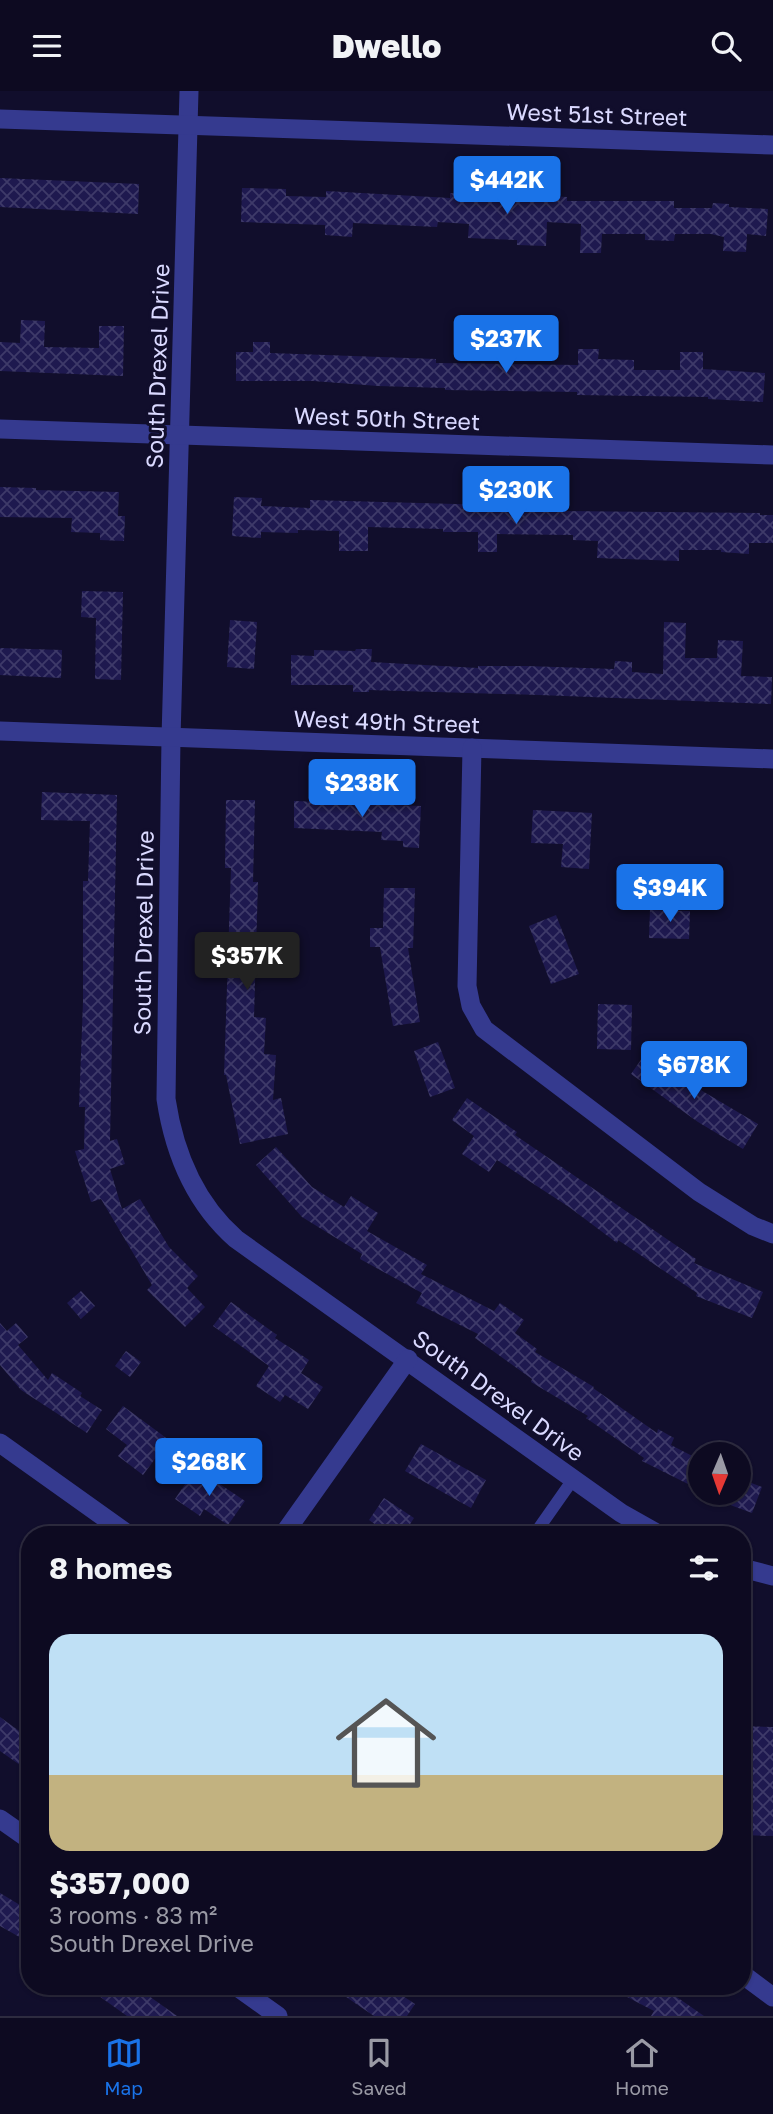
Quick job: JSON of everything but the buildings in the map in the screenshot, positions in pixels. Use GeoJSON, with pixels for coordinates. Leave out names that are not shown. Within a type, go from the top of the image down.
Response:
{"type":"FeatureCollection","features":[{"type":"Feature","properties":{"kind":"street","name":"South Drexel Drive"},"geometry":{"type":"LineString","coordinates":[[189,91],[171,738],[166,1099],[175,1142],[206,1207],[236,1238],[621,1513],[644,1526]]}},
{"type":"Feature","properties":{"kind":"street","name":"West 51st Street"},"geometry":{"type":"LineString","coordinates":[[0,118],[773,145]]}},
{"type":"Feature","properties":{"kind":"street","name":"West 50th Street"},"geometry":{"type":"LineString","coordinates":[[0,429],[773,455]]}},
{"type":"Feature","properties":{"kind":"street","name":"West 49th Street"},"geometry":{"type":"LineString","coordinates":[[0,731],[773,759]]}},
{"type":"Feature","properties":{"kind":"street"},"geometry":{"type":"LineString","coordinates":[[472,748],[467,986],[471,1006],[484,1029],[699,1192],[753,1226],[773,1234]]}},
{"type":"Feature","properties":{"kind":"street"},"geometry":{"type":"LineString","coordinates":[[289,1526],[408,1359]]}},
{"type":"Feature","properties":{"kind":"street"},"geometry":{"type":"LineString","coordinates":[[0,1443],[116,1526]]}},
{"type":"Feature","properties":{"kind":"street"},"geometry":{"type":"LineString","coordinates":[[751,1570],[773,1576]]}},
{"type":"Feature","properties":{"kind":"street"},"geometry":{"type":"LineString","coordinates":[[0,1819],[21,1834]]}},
{"type":"Feature","properties":{"kind":"street"},"geometry":{"type":"LineString","coordinates":[[751,1981],[773,1997]]}},
{"type":"Feature","properties":{"kind":"street"},"geometry":{"type":"LineString","coordinates":[[249,1995],[278,2016]]}},
{"type":"Feature","properties":{"kind":"lane"},"geometry":{"type":"LineString","coordinates":[[540,1526],[574,1478]]}}]}
